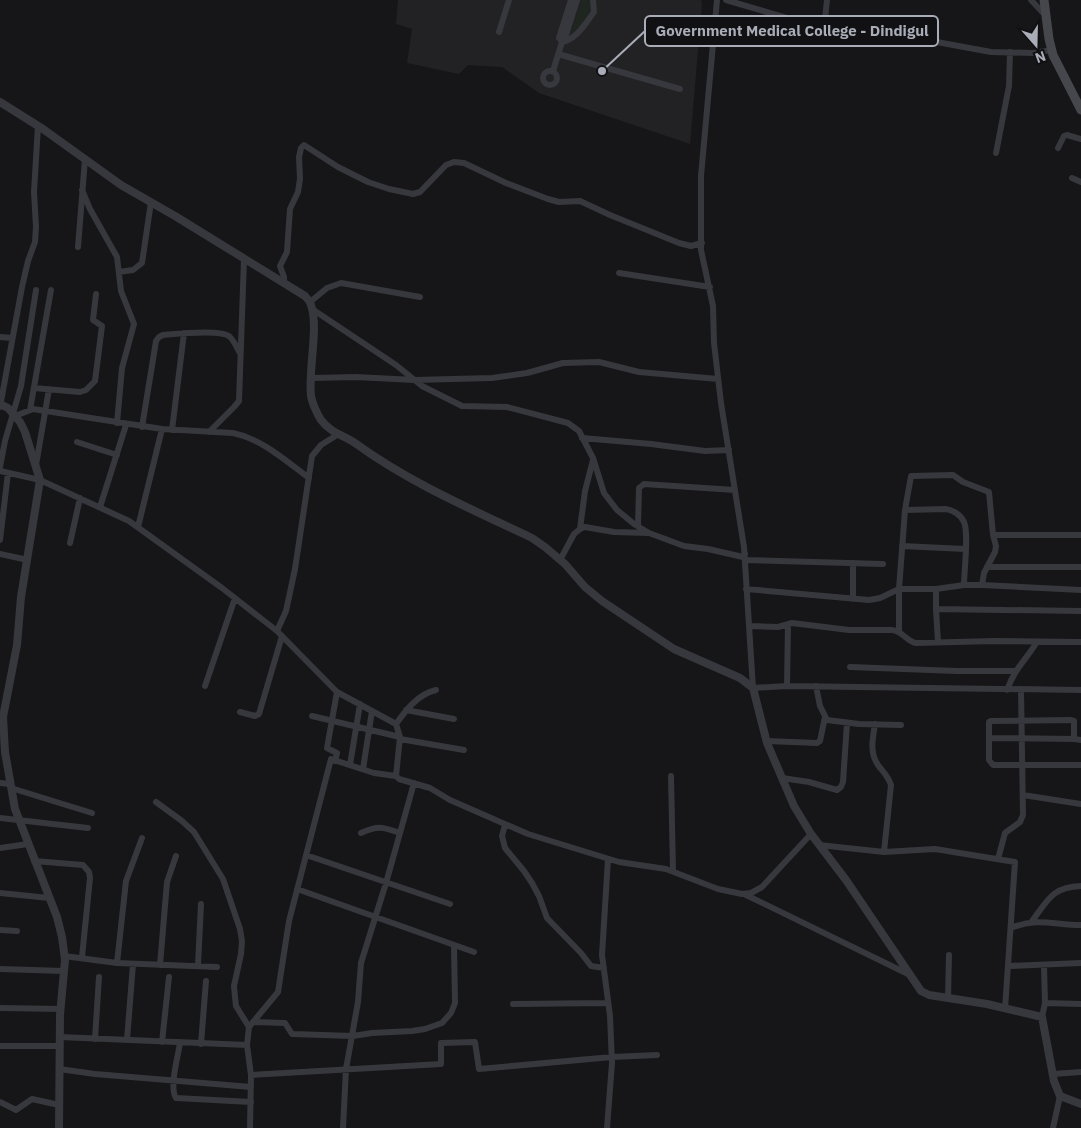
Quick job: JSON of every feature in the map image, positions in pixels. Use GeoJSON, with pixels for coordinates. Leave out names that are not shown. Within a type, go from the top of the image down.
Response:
{"type":"FeatureCollection","features":[{"type":"Feature","properties":{"kind":"main road"},"geometry":{"type":"LineString","coordinates":[[1044,0],[1052,50],[1080,104]]}},
{"type":"Feature","properties":{"kind":"street"},"geometry":{"type":"LineString","coordinates":[[499,32],[510,0]]}},
{"type":"Feature","properties":{"kind":"street"},"geometry":{"type":"LineString","coordinates":[[562,42],[559,38],[571,0]]}},
{"type":"Feature","properties":{"kind":"street"},"geometry":{"type":"LineString","coordinates":[[553,71],[578,0]]}},
{"type":"Feature","properties":{"kind":"street"},"geometry":{"type":"LineString","coordinates":[[562,42],[569,40],[580,32],[594,12],[593,0]]}},
{"type":"Feature","properties":{"kind":"street"},"geometry":{"type":"LineString","coordinates":[[718,0],[701,176],[701,250],[713,306],[714,343],[718,379],[745,557],[754,688],[767,741],[794,806],[811,834],[846,880],[921,991],[929,996],[1005,1008],[1042,1017]]}},
{"type":"Feature","properties":{"kind":"street"},"geometry":{"type":"LineString","coordinates":[[726,0],[824,29],[855,35],[915,38],[991,52],[1033,53],[1052,50]]}},
{"type":"Feature","properties":{"kind":"street"},"geometry":{"type":"LineString","coordinates":[[824,29],[828,0]]}},
{"type":"Feature","properties":{"kind":"street"},"geometry":{"type":"LineString","coordinates":[[1031,0],[1046,16]]}},
{"type":"Feature","properties":{"kind":"street"},"geometry":{"type":"LineString","coordinates":[[996,153],[1009,86],[1010,52]]}},
{"type":"Feature","properties":{"kind":"street"},"geometry":{"type":"LineString","coordinates":[[558,54],[680,89]]}},
{"type":"Feature","properties":{"kind":"street"},"geometry":{"type":"LineString","coordinates":[[0,102],[38,126],[121,185],[305,296],[311,305],[422,386],[462,406],[507,407],[568,422],[579,431],[593,458],[604,493],[617,510],[649,533],[684,546],[708,549],[735,556],[883,564]]}},
{"type":"Feature","properties":{"kind":"street"},"geometry":{"type":"LineString","coordinates":[[38,126],[34,192],[35,242],[28,261],[0,405],[8,408],[20,422],[40,480],[21,597],[17,645],[2,717],[2,746],[19,821],[57,918],[64,956],[58,1069],[59,1128]]}},
{"type":"Feature","properties":{"kind":"street"},"geometry":{"type":"LineString","coordinates":[[1058,148],[1064,136],[1068,135],[1081,139]]}},
{"type":"Feature","properties":{"kind":"street"},"geometry":{"type":"LineString","coordinates":[[284,284],[284,277],[280,266],[287,252],[290,209],[298,192],[300,179],[299,157],[304,145],[338,167],[368,182],[389,189],[413,194],[420,192],[446,165],[454,162],[464,163],[506,183],[548,199],[559,202],[580,201],[590,207],[679,244],[691,246],[702,243]]}},
{"type":"Feature","properties":{"kind":"street"},"geometry":{"type":"LineString","coordinates":[[78,247],[85,159]]}},
{"type":"Feature","properties":{"kind":"street"},"geometry":{"type":"LineString","coordinates":[[1072,178],[1081,182]]}},
{"type":"Feature","properties":{"kind":"street"},"geometry":{"type":"LineString","coordinates":[[82,190],[90,210],[117,257],[121,291],[134,324],[122,368],[117,423]]}},
{"type":"Feature","properties":{"kind":"street"},"geometry":{"type":"LineString","coordinates":[[119,272],[133,270],[142,263],[151,202]]}},
{"type":"Feature","properties":{"kind":"street"},"geometry":{"type":"LineString","coordinates":[[209,432],[239,401],[244,259]]}},
{"type":"Feature","properties":{"kind":"street"},"geometry":{"type":"LineString","coordinates":[[619,273],[710,286]]}},
{"type":"Feature","properties":{"kind":"street"},"geometry":{"type":"LineString","coordinates":[[311,305],[327,288],[341,284],[420,297]]}},
{"type":"Feature","properties":{"kind":"street"},"geometry":{"type":"LineString","coordinates":[[0,467],[21,386],[36,290]]}},
{"type":"Feature","properties":{"kind":"street"},"geometry":{"type":"LineString","coordinates":[[30,410],[50,290]]}},
{"type":"Feature","properties":{"kind":"street"},"geometry":{"type":"LineString","coordinates":[[34,388],[80,392],[86,390],[95,381],[102,326],[93,320],[96,294]]}},
{"type":"Feature","properties":{"kind":"street"},"geometry":{"type":"LineString","coordinates":[[311,305],[314,322],[311,397],[321,420],[337,435],[352,442],[420,485],[532,538],[560,560],[585,587],[602,601],[674,649],[740,678],[754,688],[816,686],[1081,690]]}},
{"type":"Feature","properties":{"kind":"street"},"geometry":{"type":"LineString","coordinates":[[142,427],[156,341],[159,337],[163,335],[201,332],[225,334],[230,336],[241,354]]}},
{"type":"Feature","properties":{"kind":"street"},"geometry":{"type":"LineString","coordinates":[[172,430],[184,334]]}},
{"type":"Feature","properties":{"kind":"street"},"geometry":{"type":"LineString","coordinates":[[0,337],[12,338]]}},
{"type":"Feature","properties":{"kind":"street"},"geometry":{"type":"LineString","coordinates":[[311,378],[356,376],[414,380],[510,376],[564,363],[599,362],[639,372],[718,379]]}},
{"type":"Feature","properties":{"kind":"street"},"geometry":{"type":"LineString","coordinates":[[36,465],[47,412],[49,389]]}},
{"type":"Feature","properties":{"kind":"street"},"geometry":{"type":"LineString","coordinates":[[13,415],[30,410],[162,430],[233,433],[244,436],[272,450],[309,478]]}},
{"type":"Feature","properties":{"kind":"street"},"geometry":{"type":"LineString","coordinates":[[100,507],[126,425]]}},
{"type":"Feature","properties":{"kind":"street"},"geometry":{"type":"LineString","coordinates":[[138,527],[162,430]]}},
{"type":"Feature","properties":{"kind":"street"},"geometry":{"type":"LineString","coordinates":[[276,631],[286,611],[295,569],[312,456],[321,446],[337,435]]}},
{"type":"Feature","properties":{"kind":"street"},"geometry":{"type":"LineString","coordinates":[[582,438],[651,444],[704,452],[729,450]]}},
{"type":"Feature","properties":{"kind":"street"},"geometry":{"type":"LineString","coordinates":[[77,442],[117,456]]}},
{"type":"Feature","properties":{"kind":"street"},"geometry":{"type":"LineString","coordinates":[[580,529],[585,491],[593,458]]}},
{"type":"Feature","properties":{"kind":"street"},"geometry":{"type":"LineString","coordinates":[[0,472],[40,480],[129,521],[235,598],[282,636],[336,692],[396,724],[400,738],[396,776]]}},
{"type":"Feature","properties":{"kind":"street"},"geometry":{"type":"LineString","coordinates":[[0,540],[8,473]]}},
{"type":"Feature","properties":{"kind":"street"},"geometry":{"type":"LineString","coordinates":[[899,631],[902,546],[905,510],[911,476],[953,475],[963,482],[989,492],[993,535],[996,546],[982,585]]}},
{"type":"Feature","properties":{"kind":"street"},"geometry":{"type":"LineString","coordinates":[[638,526],[639,488],[644,484],[735,490]]}},
{"type":"Feature","properties":{"kind":"street"},"geometry":{"type":"LineString","coordinates":[[70,543],[80,498]]}},
{"type":"Feature","properties":{"kind":"street"},"geometry":{"type":"LineString","coordinates":[[905,510],[946,509],[955,512],[964,522],[966,528],[964,585]]}},
{"type":"Feature","properties":{"kind":"street"},"geometry":{"type":"LineString","coordinates":[[560,560],[574,534],[580,529],[649,533]]}},
{"type":"Feature","properties":{"kind":"street"},"geometry":{"type":"LineString","coordinates":[[993,535],[1081,535]]}},
{"type":"Feature","properties":{"kind":"street"},"geometry":{"type":"LineString","coordinates":[[902,546],[965,549]]}},
{"type":"Feature","properties":{"kind":"street"},"geometry":{"type":"LineString","coordinates":[[0,554],[28,560]]}},
{"type":"Feature","properties":{"kind":"street"},"geometry":{"type":"LineString","coordinates":[[853,563],[853,599]]}},
{"type":"Feature","properties":{"kind":"street"},"geometry":{"type":"LineString","coordinates":[[987,567],[1081,568]]}},
{"type":"Feature","properties":{"kind":"street"},"geometry":{"type":"LineString","coordinates":[[746,589],[874,600],[899,589],[936,589],[964,585],[1081,590]]}},
{"type":"Feature","properties":{"kind":"street"},"geometry":{"type":"LineString","coordinates":[[936,589],[938,642]]}},
{"type":"Feature","properties":{"kind":"street"},"geometry":{"type":"LineString","coordinates":[[205,686],[235,598]]}},
{"type":"Feature","properties":{"kind":"street"},"geometry":{"type":"LineString","coordinates":[[936,609],[1081,610]]}},
{"type":"Feature","properties":{"kind":"street"},"geometry":{"type":"LineString","coordinates":[[750,626],[788,624],[849,630],[899,631],[910,642],[1081,642]]}},
{"type":"Feature","properties":{"kind":"street"},"geometry":{"type":"LineString","coordinates":[[788,624],[788,686]]}},
{"type":"Feature","properties":{"kind":"street"},"geometry":{"type":"LineString","coordinates":[[240,712],[255,716],[259,714],[282,636]]}},
{"type":"Feature","properties":{"kind":"street"},"geometry":{"type":"LineString","coordinates":[[1007,690],[1015,671],[1037,642]]}},
{"type":"Feature","properties":{"kind":"street"},"geometry":{"type":"LineString","coordinates":[[850,667],[1015,671]]}},
{"type":"Feature","properties":{"kind":"street"},"geometry":{"type":"LineString","coordinates":[[816,686],[818,700],[825,717],[830,722],[901,725]]}},
{"type":"Feature","properties":{"kind":"street"},"geometry":{"type":"LineString","coordinates":[[396,724],[406,710],[422,696],[436,690]]}},
{"type":"Feature","properties":{"kind":"street"},"geometry":{"type":"LineString","coordinates":[[998,859],[1005,833],[1020,822],[1022,818],[1021,690]]}},
{"type":"Feature","properties":{"kind":"street"},"geometry":{"type":"LineString","coordinates":[[335,761],[337,753],[327,748],[336,692]]}},
{"type":"Feature","properties":{"kind":"street"},"geometry":{"type":"LineString","coordinates":[[350,765],[360,704]]}},
{"type":"Feature","properties":{"kind":"street"},"geometry":{"type":"LineString","coordinates":[[406,710],[454,719]]}},
{"type":"Feature","properties":{"kind":"street"},"geometry":{"type":"LineString","coordinates":[[363,769],[372,711]]}},
{"type":"Feature","properties":{"kind":"street"},"geometry":{"type":"LineString","coordinates":[[312,716],[400,738],[464,750]]}},
{"type":"Feature","properties":{"kind":"street"},"geometry":{"type":"LineString","coordinates":[[767,741],[817,743],[820,741],[825,717]]}},
{"type":"Feature","properties":{"kind":"street"},"geometry":{"type":"LineString","coordinates":[[989,738],[1077,740],[1074,722],[991,721],[989,722],[989,738],[989,760],[993,765],[1081,765]]}},
{"type":"Feature","properties":{"kind":"street"},"geometry":{"type":"LineString","coordinates":[[782,778],[808,782],[836,790],[841,787],[843,782],[847,723]]}},
{"type":"Feature","properties":{"kind":"street"},"geometry":{"type":"LineString","coordinates":[[875,724],[873,756],[888,777],[890,785],[884,852]]}},
{"type":"Feature","properties":{"kind":"street"},"geometry":{"type":"LineString","coordinates":[[250,1128],[252,1075],[247,1046],[251,1025],[278,992],[289,921],[331,760],[396,776],[399,780],[430,788],[450,800],[528,834],[619,862],[673,871],[718,888],[742,894],[911,975]]}},
{"type":"Feature","properties":{"kind":"street"},"geometry":{"type":"LineString","coordinates":[[671,776],[673,871]]}},
{"type":"Feature","properties":{"kind":"street"},"geometry":{"type":"LineString","coordinates":[[0,783],[92,813]]}},
{"type":"Feature","properties":{"kind":"street"},"geometry":{"type":"LineString","coordinates":[[343,1128],[346,1069],[358,1002],[361,963],[414,783]]}},
{"type":"Feature","properties":{"kind":"street"},"geometry":{"type":"LineString","coordinates":[[1023,795],[1081,804]]}},
{"type":"Feature","properties":{"kind":"street"},"geometry":{"type":"LineString","coordinates":[[156,802],[194,832],[223,880],[240,929],[242,941],[234,986],[236,1006],[251,1025]]}},
{"type":"Feature","properties":{"kind":"street"},"geometry":{"type":"LineString","coordinates":[[0,818],[88,828]]}},
{"type":"Feature","properties":{"kind":"street"},"geometry":{"type":"LineString","coordinates":[[505,825],[502,836],[505,848],[532,883],[547,918],[591,966],[604,968]]}},
{"type":"Feature","properties":{"kind":"street"},"geometry":{"type":"LineString","coordinates":[[361,832],[374,827],[382,827],[400,833]]}},
{"type":"Feature","properties":{"kind":"street"},"geometry":{"type":"LineString","coordinates":[[742,894],[751,893],[762,887],[811,834]]}},
{"type":"Feature","properties":{"kind":"street"},"geometry":{"type":"LineString","coordinates":[[117,963],[126,881],[142,838]]}},
{"type":"Feature","properties":{"kind":"street"},"geometry":{"type":"LineString","coordinates":[[0,848],[28,844]]}},
{"type":"Feature","properties":{"kind":"street"},"geometry":{"type":"LineString","coordinates":[[819,844],[884,852],[935,849],[1013,861],[1016,864],[1005,1008]]}},
{"type":"Feature","properties":{"kind":"street"},"geometry":{"type":"LineString","coordinates":[[306,855],[450,904]]}},
{"type":"Feature","properties":{"kind":"street"},"geometry":{"type":"LineString","coordinates":[[160,965],[167,882],[176,856]]}},
{"type":"Feature","properties":{"kind":"street"},"geometry":{"type":"LineString","coordinates":[[607,1128],[612,1057],[602,955],[608,859]]}},
{"type":"Feature","properties":{"kind":"street"},"geometry":{"type":"LineString","coordinates":[[34,861],[83,865],[87,867],[90,878],[82,958]]}},
{"type":"Feature","properties":{"kind":"street"},"geometry":{"type":"LineString","coordinates":[[1032,921],[1056,892],[1063,888],[1081,886]]}},
{"type":"Feature","properties":{"kind":"street"},"geometry":{"type":"LineString","coordinates":[[298,889],[474,952]]}},
{"type":"Feature","properties":{"kind":"street"},"geometry":{"type":"LineString","coordinates":[[0,892],[49,898]]}},
{"type":"Feature","properties":{"kind":"street"},"geometry":{"type":"LineString","coordinates":[[198,965],[201,904]]}},
{"type":"Feature","properties":{"kind":"street"},"geometry":{"type":"LineString","coordinates":[[1011,928],[1032,921],[1081,925]]}},
{"type":"Feature","properties":{"kind":"street"},"geometry":{"type":"LineString","coordinates":[[0,930],[17,931]]}},
{"type":"Feature","properties":{"kind":"street"},"geometry":{"type":"LineString","coordinates":[[251,1025],[285,1023],[292,1034],[353,1036],[425,1029],[437,1026],[446,1020],[455,1003],[454,945]]}},
{"type":"Feature","properties":{"kind":"street"},"geometry":{"type":"LineString","coordinates":[[948,999],[949,955]]}},
{"type":"Feature","properties":{"kind":"street"},"geometry":{"type":"LineString","coordinates":[[64,956],[117,963],[217,967]]}},
{"type":"Feature","properties":{"kind":"street"},"geometry":{"type":"LineString","coordinates":[[1009,966],[1081,963]]}},
{"type":"Feature","properties":{"kind":"street"},"geometry":{"type":"LineString","coordinates":[[127,1040],[132,964]]}},
{"type":"Feature","properties":{"kind":"street"},"geometry":{"type":"LineString","coordinates":[[1044,965],[1045,1003],[1042,1017],[1053,1074],[1060,1096],[1053,1128]]}},
{"type":"Feature","properties":{"kind":"street"},"geometry":{"type":"LineString","coordinates":[[0,969],[64,971]]}},
{"type":"Feature","properties":{"kind":"street"},"geometry":{"type":"LineString","coordinates":[[95,1038],[99,977]]}},
{"type":"Feature","properties":{"kind":"street"},"geometry":{"type":"LineString","coordinates":[[162,1042],[169,977]]}},
{"type":"Feature","properties":{"kind":"street"},"geometry":{"type":"LineString","coordinates":[[201,1044],[206,981]]}},
{"type":"Feature","properties":{"kind":"street"},"geometry":{"type":"LineString","coordinates":[[513,1004],[608,1003]]}},
{"type":"Feature","properties":{"kind":"street"},"geometry":{"type":"LineString","coordinates":[[1045,1003],[1081,1004]]}},
{"type":"Feature","properties":{"kind":"street"},"geometry":{"type":"LineString","coordinates":[[0,1008],[61,1009]]}},
{"type":"Feature","properties":{"kind":"street"},"geometry":{"type":"LineString","coordinates":[[60,1037],[247,1046]]}},
{"type":"Feature","properties":{"kind":"street"},"geometry":{"type":"LineString","coordinates":[[252,1075],[441,1064],[441,1044],[475,1042],[480,1069],[612,1057],[657,1055]]}},
{"type":"Feature","properties":{"kind":"street"},"geometry":{"type":"LineString","coordinates":[[180,1043],[174,1080],[173,1094],[176,1098],[251,1102]]}},
{"type":"Feature","properties":{"kind":"street"},"geometry":{"type":"LineString","coordinates":[[0,1046],[59,1046]]}},
{"type":"Feature","properties":{"kind":"street"},"geometry":{"type":"LineString","coordinates":[[58,1069],[95,1074],[252,1087]]}},
{"type":"Feature","properties":{"kind":"street"},"geometry":{"type":"LineString","coordinates":[[1053,1074],[1081,1072]]}},
{"type":"Feature","properties":{"kind":"street"},"geometry":{"type":"LineString","coordinates":[[1060,1096],[1081,1104]]}},
{"type":"Feature","properties":{"kind":"street"},"geometry":{"type":"LineString","coordinates":[[0,1102],[16,1110],[32,1099],[59,1105]]}},
{"type":"Feature","properties":{"kind":"shaded area"},"geometry":{"type":"Polygon","coordinates":[[[398,0],[701,0],[690,144],[539,93],[502,67],[468,65],[459,74],[407,63],[412,29],[396,24],[398,0]]]}},
{"type":"Feature","properties":{"kind":"shaded area"},"geometry":{"type":"Polygon","coordinates":[[[582,0],[590,0],[588,16],[583,24],[571,35],[582,0]]]}},
{"type":"Feature","properties":{"kind":"place","name":"Government Medical College - Dindigul"},"geometry":{"type":"Point","coordinates":[602,71]}}]}
